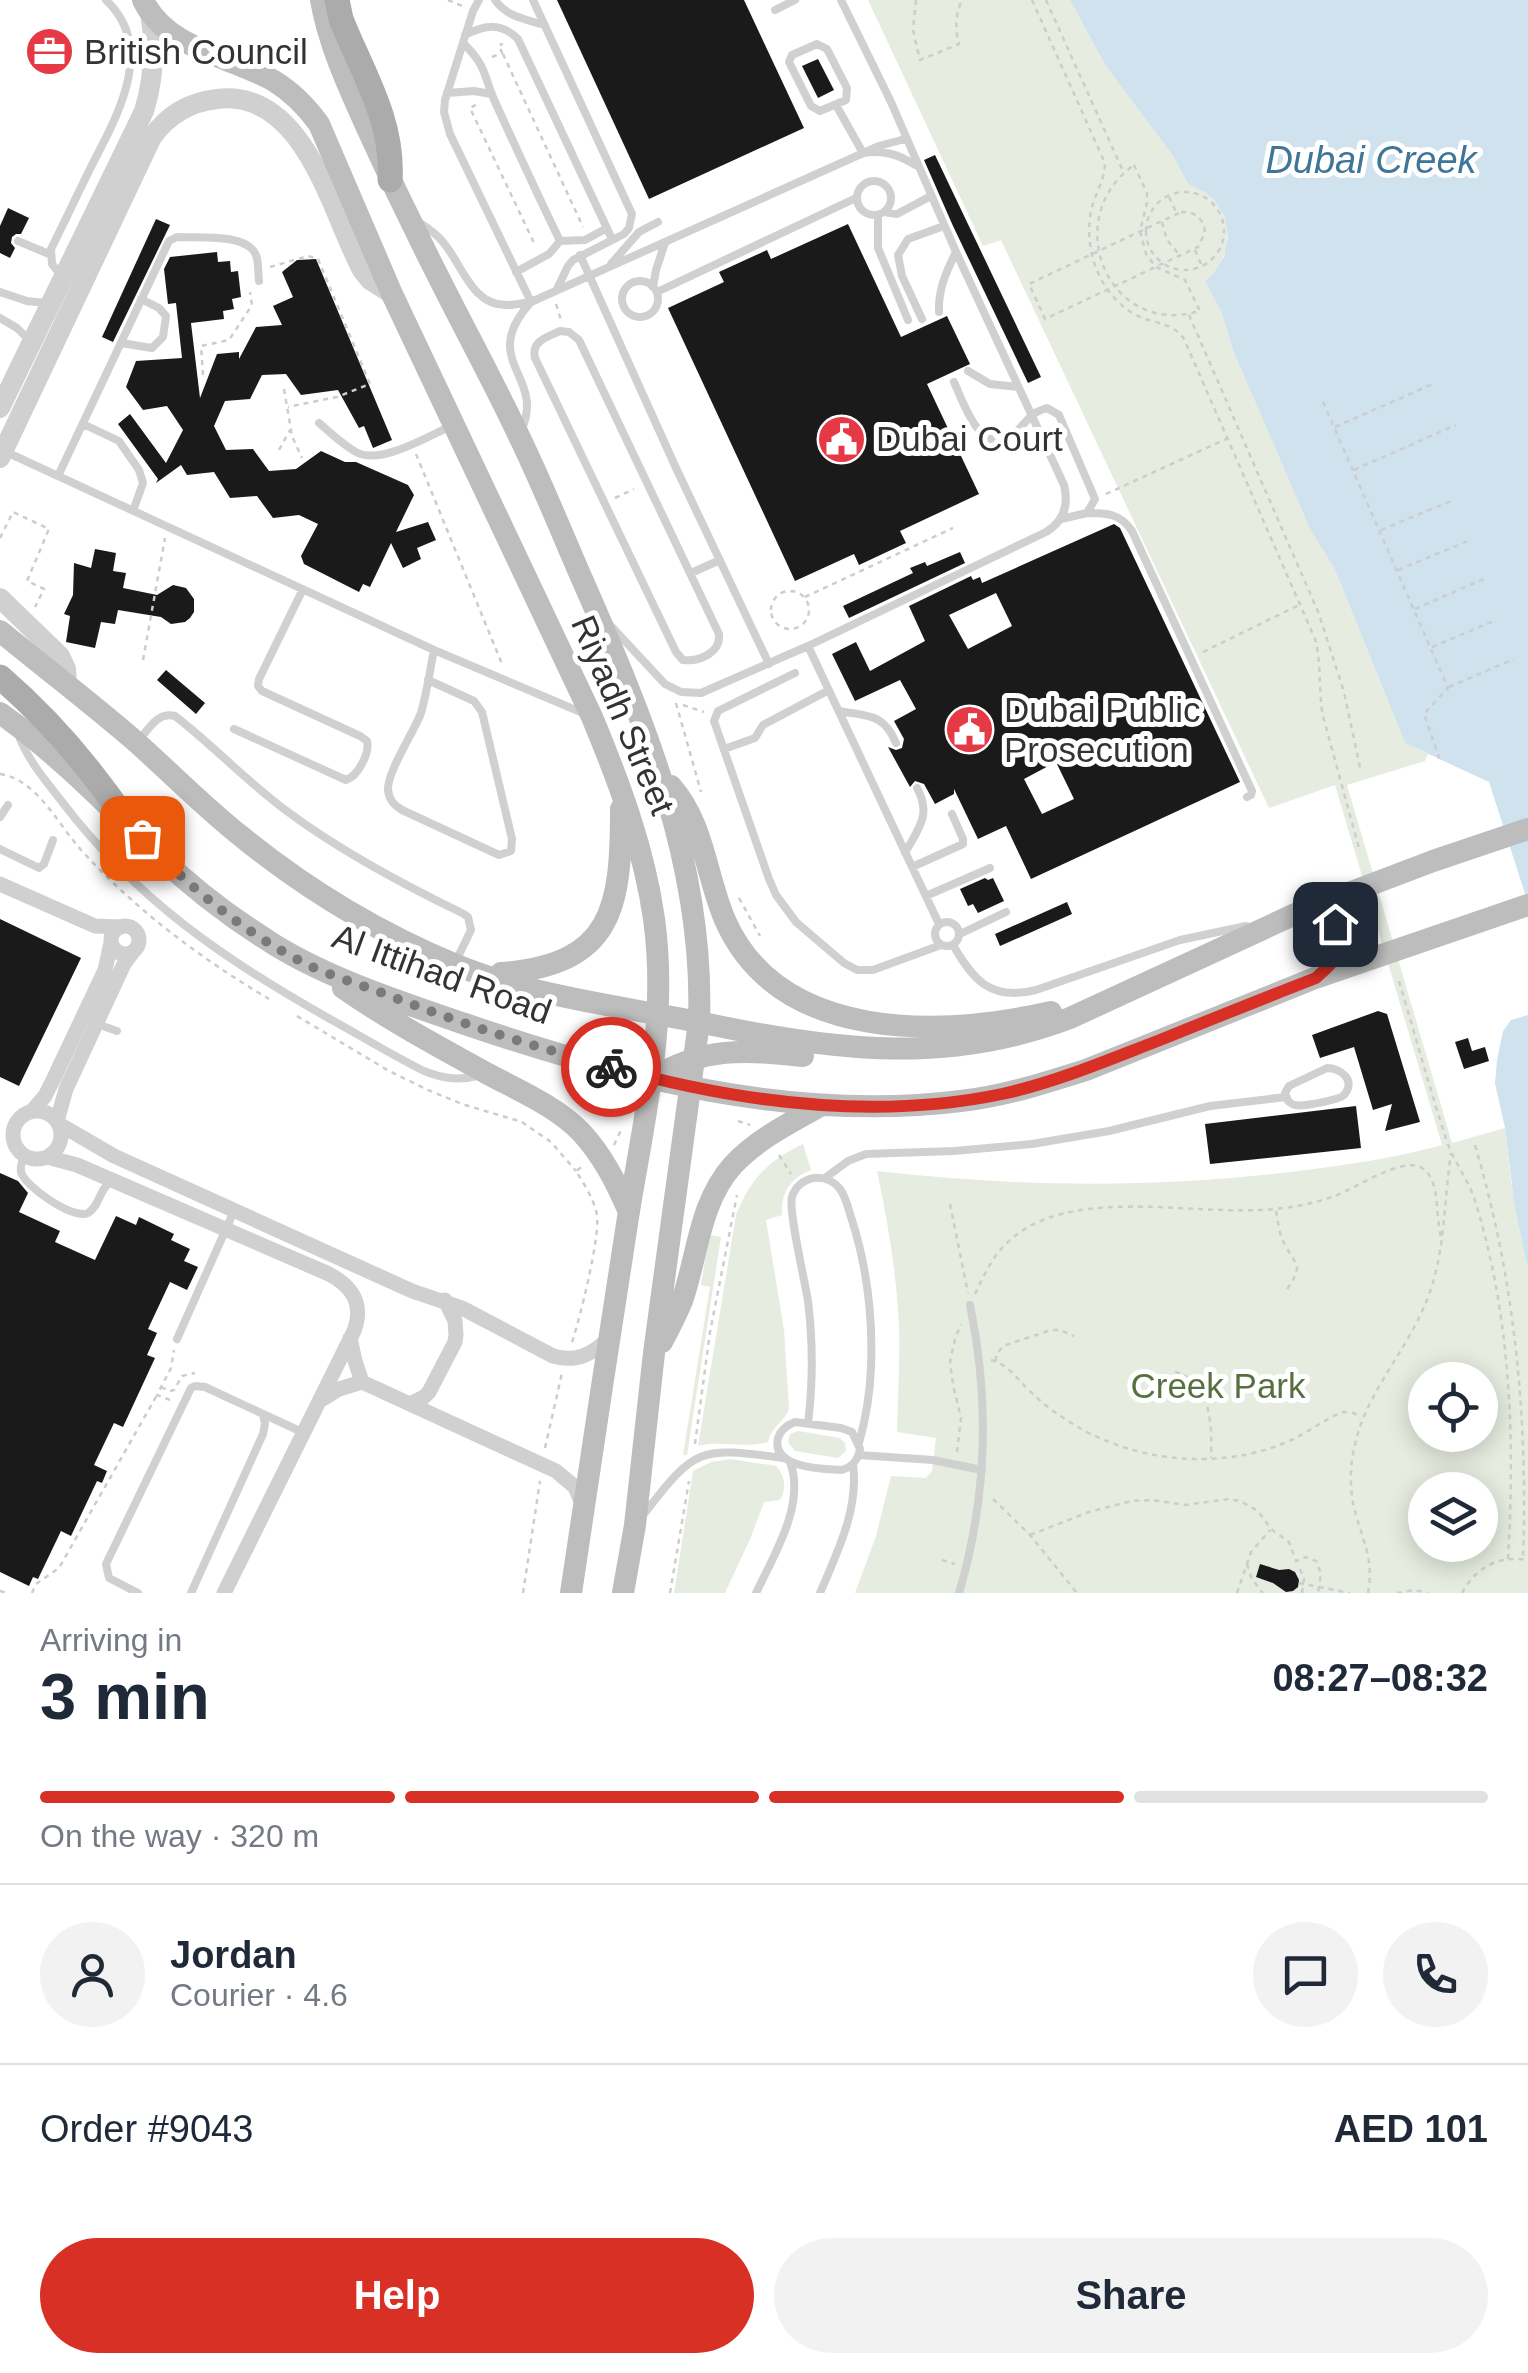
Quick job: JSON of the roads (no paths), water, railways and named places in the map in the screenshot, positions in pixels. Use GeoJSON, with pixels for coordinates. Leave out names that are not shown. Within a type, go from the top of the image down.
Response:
{"type":"FeatureCollection","features":[{"type":"Feature","properties":{"kind":"main road","name":"Riyadh Street"},"geometry":{"type":"LineString","coordinates":[[321,0],[343,76],[408,218],[519,435],[601,622],[662,775],[682,848],[694,913],[699,1022],[623,1593]]}},
{"type":"Feature","properties":{"kind":"main road"},"geometry":{"type":"LineString","coordinates":[[337,0],[387,129],[390,180]]}},
{"type":"Feature","properties":{"kind":"main road","name":"Riyadh Street"},"geometry":{"type":"LineString","coordinates":[[146,7],[171,32],[195,47],[270,78],[288,90],[319,124],[392,294],[592,717],[621,785],[638,844],[654,918],[658,1014],[652,1078],[571,1593]]}},
{"type":"Feature","properties":{"kind":"main road","name":"Al Ittihad Road"},"geometry":{"type":"LineString","coordinates":[[0,632],[67,683],[240,836],[307,885],[397,938],[464,968],[529,988],[789,1040],[916,1050],[991,1042],[1034,1032],[1304,910],[1528,829]]}},
{"type":"Feature","properties":{"kind":"main road"},"geometry":{"type":"LineString","coordinates":[[0,677],[69,744],[126,822]]}},
{"type":"Feature","properties":{"kind":"main road","name":"Al Ittihad Road"},"geometry":{"type":"LineString","coordinates":[[8,719],[126,822],[192,886],[306,964],[499,1036],[652,1078],[740,1096],[822,1105],[904,1105],[962,1101],[1033,1086],[1086,1070],[1316,978],[1528,905]]}},
{"type":"Feature","properties":{"kind":"main road"},"geometry":{"type":"LineString","coordinates":[[662,775],[677,792],[697,832],[724,918],[736,940],[758,969],[801,1000],[825,1011],[877,1024],[944,1026],[1026,1018],[1108,1001]]}},
{"type":"Feature","properties":{"kind":"main road"},"geometry":{"type":"LineString","coordinates":[[464,968],[510,973],[547,966],[591,944],[614,900],[620,875],[621,785]]}},
{"type":"Feature","properties":{"kind":"main road"},"geometry":{"type":"LineString","coordinates":[[1304,910],[1325,915],[1340,932],[1336,959],[1316,978]]}},
{"type":"Feature","properties":{"kind":"main road"},"geometry":{"type":"LineString","coordinates":[[306,964],[396,1023],[550,1108],[578,1128],[601,1155],[629,1213]]}},
{"type":"Feature","properties":{"kind":"main road"},"geometry":{"type":"LineString","coordinates":[[659,981],[678,994],[700,986]]}},
{"type":"Feature","properties":{"kind":"main road"},"geometry":{"type":"LineString","coordinates":[[652,1078],[694,1057],[729,1052],[861,1060],[916,1050]]}},
{"type":"Feature","properties":{"kind":"main road"},"geometry":{"type":"LineString","coordinates":[[645,1117],[658,1105],[666,1104],[675,1106],[686,1117]]}},
{"type":"Feature","properties":{"kind":"main road"},"geometry":{"type":"LineString","coordinates":[[654,1353],[682,1300],[704,1217],[732,1166],[767,1138],[822,1105]]}},
{"type":"Feature","properties":{"kind":"street"},"geometry":{"type":"LineString","coordinates":[[0,408],[144,110],[153,72],[153,33],[146,7]]}},
{"type":"Feature","properties":{"kind":"street"},"geometry":{"type":"LineString","coordinates":[[2,454],[152,138],[178,111],[199,102],[222,98],[244,101],[266,109],[284,122],[300,139],[314,164],[362,270],[392,294]]}},
{"type":"Feature","properties":{"kind":"street"},"geometry":{"type":"LineString","coordinates":[[0,598],[60,656],[67,683]]}},
{"type":"Feature","properties":{"kind":"street"},"geometry":{"type":"LineString","coordinates":[[0,884],[94,926],[117,952],[132,953]]}},
{"type":"Feature","properties":{"kind":"street"},"geometry":{"type":"LineString","coordinates":[[46,1158],[61,1140],[58,1122],[66,1090],[124,964],[139,943],[138,935],[129,927],[94,926]]}},
{"type":"Feature","properties":{"kind":"street"},"geometry":{"type":"LineString","coordinates":[[121,927],[113,932],[105,970],[45,1096],[18,1119],[12,1134],[17,1150],[35,1160],[46,1158],[77,1165],[329,1274],[349,1287],[358,1308],[350,1338],[224,1593]]}},
{"type":"Feature","properties":{"kind":"street"},"geometry":{"type":"LineString","coordinates":[[32,1111],[46,1112],[114,1156],[412,1291],[445,1300],[553,1356],[564,1360],[585,1357],[610,1337]]}},
{"type":"Feature","properties":{"kind":"street"},"geometry":{"type":"LineString","coordinates":[[410,1404],[430,1392],[455,1342],[455,1320],[445,1300]]}},
{"type":"Feature","properties":{"kind":"street"},"geometry":{"type":"LineString","coordinates":[[350,1338],[362,1382]]}},
{"type":"Feature","properties":{"kind":"street"},"geometry":{"type":"LineString","coordinates":[[318,1403],[338,1389],[362,1382],[556,1470],[575,1487],[584,1510]]}},
{"type":"Feature","properties":{"kind":"lane"},"geometry":{"type":"LineString","coordinates":[[62,278],[49,254],[127,89],[129,42],[123,23],[106,0]]}},
{"type":"Feature","properties":{"kind":"lane"},"geometry":{"type":"LineString","coordinates":[[479,0],[447,92],[444,112],[450,134],[530,302]]}},
{"type":"Feature","properties":{"kind":"lane"},"geometry":{"type":"LineString","coordinates":[[495,0],[514,16],[544,24]]}},
{"type":"Feature","properties":{"kind":"lane"},"geometry":{"type":"LineString","coordinates":[[533,0],[632,214],[629,228],[568,266],[555,292]]}},
{"type":"Feature","properties":{"kind":"lane"},"geometry":{"type":"LineString","coordinates":[[774,10],[795,0]]}},
{"type":"Feature","properties":{"kind":"lane"},"geometry":{"type":"LineString","coordinates":[[841,0],[1064,486],[1067,503],[1061,519]]}},
{"type":"Feature","properties":{"kind":"lane"},"geometry":{"type":"LineString","coordinates":[[464,39],[486,26],[504,28],[518,38],[612,239]]}},
{"type":"Feature","properties":{"kind":"lane"},"geometry":{"type":"LineString","coordinates":[[464,39],[480,62],[491,94],[560,241]]}},
{"type":"Feature","properties":{"kind":"lane"},"geometry":{"type":"LineString","coordinates":[[816,44],[827,48],[847,91],[846,100],[836,104],[820,111],[812,106],[790,64],[792,55],[816,44]]}},
{"type":"Feature","properties":{"kind":"lane"},"geometry":{"type":"LineString","coordinates":[[447,92],[491,94]]}},
{"type":"Feature","properties":{"kind":"lane"},"geometry":{"type":"LineString","coordinates":[[836,104],[863,153]]}},
{"type":"Feature","properties":{"kind":"lane"},"geometry":{"type":"LineString","coordinates":[[408,218],[428,228],[444,243],[483,298],[507,306],[555,292],[879,146],[905,139]]}},
{"type":"Feature","properties":{"kind":"lane"},"geometry":{"type":"LineString","coordinates":[[863,153],[894,154],[918,167]]}},
{"type":"Feature","properties":{"kind":"lane"},"geometry":{"type":"LineString","coordinates":[[908,320],[878,248],[881,213],[888,208],[892,196],[886,185],[876,180],[864,183],[857,192],[861,210],[872,215],[881,213],[897,214],[931,196]]}},
{"type":"Feature","properties":{"kind":"lane"},"geometry":{"type":"LineString","coordinates":[[655,289],[856,198]]}},
{"type":"Feature","properties":{"kind":"lane"},"geometry":{"type":"LineString","coordinates":[[608,268],[639,232],[658,222]]}},
{"type":"Feature","properties":{"kind":"lane"},"geometry":{"type":"LineString","coordinates":[[922,319],[902,276],[898,255],[908,239],[944,226]]}},
{"type":"Feature","properties":{"kind":"lane"},"geometry":{"type":"LineString","coordinates":[[516,272],[549,254],[560,241],[585,240],[607,228]]}},
{"type":"Feature","properties":{"kind":"lane"},"geometry":{"type":"LineString","coordinates":[[58,476],[168,241],[174,238],[243,242],[254,251],[259,281]]}},
{"type":"Feature","properties":{"kind":"lane"},"geometry":{"type":"LineString","coordinates":[[18,242],[49,254]]}},
{"type":"Feature","properties":{"kind":"lane"},"geometry":{"type":"LineString","coordinates":[[655,289],[642,282],[630,285],[623,301],[628,312],[639,317],[651,314],[658,304],[658,262],[666,242]]}},
{"type":"Feature","properties":{"kind":"lane"},"geometry":{"type":"LineString","coordinates":[[939,312],[940,290],[956,252]]}},
{"type":"Feature","properties":{"kind":"lane"},"geometry":{"type":"LineString","coordinates":[[580,255],[769,664]]}},
{"type":"Feature","properties":{"kind":"lane"},"geometry":{"type":"LineString","coordinates":[[0,292],[50,304]]}},
{"type":"Feature","properties":{"kind":"lane"},"geometry":{"type":"LineString","coordinates":[[121,343],[152,348],[163,336],[166,316],[160,308],[141,299]]}},
{"type":"Feature","properties":{"kind":"lane"},"geometry":{"type":"LineString","coordinates":[[519,435],[526,417],[527,397],[511,359],[509,338],[530,302]]}},
{"type":"Feature","properties":{"kind":"lane"},"geometry":{"type":"LineString","coordinates":[[0,318],[31,342]]}},
{"type":"Feature","properties":{"kind":"lane"},"geometry":{"type":"LineString","coordinates":[[560,331],[579,340],[690,573],[720,639],[717,649],[689,661],[676,652],[535,358],[534,346],[540,341],[560,331]]}},
{"type":"Feature","properties":{"kind":"lane"},"geometry":{"type":"LineString","coordinates":[[968,371],[990,384],[1018,387]]}},
{"type":"Feature","properties":{"kind":"lane"},"geometry":{"type":"LineString","coordinates":[[954,382],[976,429],[989,438],[1009,436],[1031,414],[1047,408],[1058,415],[1095,500],[1086,513]]}},
{"type":"Feature","properties":{"kind":"lane"},"geometry":{"type":"LineString","coordinates":[[83,424],[119,442],[140,470],[143,484],[133,510]]}},
{"type":"Feature","properties":{"kind":"lane"},"geometry":{"type":"LineString","coordinates":[[319,424],[368,456],[378,456],[454,425]]}},
{"type":"Feature","properties":{"kind":"lane"},"geometry":{"type":"LineString","coordinates":[[2,454],[133,510],[434,650],[592,717]]}},
{"type":"Feature","properties":{"kind":"lane"},"geometry":{"type":"LineString","coordinates":[[601,622],[616,629],[665,684],[681,692],[701,693],[1046,532],[1061,519],[1108,513],[1126,523],[1252,792],[1247,797]]}},
{"type":"Feature","properties":{"kind":"lane"},"geometry":{"type":"LineString","coordinates":[[690,573],[720,560]]}},
{"type":"Feature","properties":{"kind":"lane"},"geometry":{"type":"LineString","coordinates":[[234,729],[346,780],[354,776],[368,748],[360,736],[258,686],[303,589]]}},
{"type":"Feature","properties":{"kind":"lane"},"geometry":{"type":"LineString","coordinates":[[808,646],[939,924],[935,935],[941,945]]}},
{"type":"Feature","properties":{"kind":"lane"},"geometry":{"type":"LineString","coordinates":[[428,680],[474,701],[482,712],[512,839],[510,852],[505,855],[402,810],[389,795],[391,777],[421,712],[434,650]]}},
{"type":"Feature","properties":{"kind":"lane"},"geometry":{"type":"LineString","coordinates":[[795,673],[722,709],[715,715],[715,727],[776,895],[796,922],[844,963],[865,971],[941,945],[953,945],[960,934],[1006,912]]}},
{"type":"Feature","properties":{"kind":"lane"},"geometry":{"type":"LineString","coordinates":[[724,750],[755,738],[763,725],[829,690]]}},
{"type":"Feature","properties":{"kind":"lane"},"geometry":{"type":"LineString","coordinates":[[839,711],[881,720],[896,743]]}},
{"type":"Feature","properties":{"kind":"lane"},"geometry":{"type":"LineString","coordinates":[[137,743],[157,718],[176,716],[299,820],[371,866],[468,917],[472,930],[464,968]]}},
{"type":"Feature","properties":{"kind":"lane"},"geometry":{"type":"LineString","coordinates":[[8,719],[29,759],[118,867],[217,951],[271,986],[424,1071],[444,1079],[466,1079],[487,1073]]}},
{"type":"Feature","properties":{"kind":"lane"},"geometry":{"type":"LineString","coordinates":[[906,854],[925,812],[917,788]]}},
{"type":"Feature","properties":{"kind":"lane"},"geometry":{"type":"LineString","coordinates":[[0,817],[8,805]]}},
{"type":"Feature","properties":{"kind":"lane"},"geometry":{"type":"LineString","coordinates":[[912,866],[963,844],[952,814]]}},
{"type":"Feature","properties":{"kind":"lane"},"geometry":{"type":"LineString","coordinates":[[0,849],[39,868],[53,840]]}},
{"type":"Feature","properties":{"kind":"lane"},"geometry":{"type":"LineString","coordinates":[[926,896],[990,868]]}},
{"type":"Feature","properties":{"kind":"lane"},"geometry":{"type":"LineString","coordinates":[[939,924],[953,922],[960,934]]}},
{"type":"Feature","properties":{"kind":"lane"},"geometry":{"type":"LineString","coordinates":[[953,945],[974,977],[991,989],[1012,994],[1036,990],[1191,937],[1275,922]]}},
{"type":"Feature","properties":{"kind":"lane"},"geometry":{"type":"LineString","coordinates":[[96,1024],[116,1031]]}},
{"type":"Feature","properties":{"kind":"lane"},"geometry":{"type":"LineString","coordinates":[[1327,1068],[1342,1071],[1348,1080],[1344,1095],[1334,1100],[1295,1105],[1286,1097],[1289,1086],[1327,1068]]}},
{"type":"Feature","properties":{"kind":"lane"},"geometry":{"type":"LineString","coordinates":[[825,1178],[848,1160],[866,1154],[1032,1144],[1110,1131],[1210,1106],[1286,1097]]}},
{"type":"Feature","properties":{"kind":"lane"},"geometry":{"type":"LineString","coordinates":[[24,1156],[21,1172],[25,1180],[36,1192],[75,1214],[92,1209],[102,1189],[113,1180]]}},
{"type":"Feature","properties":{"kind":"lane"},"geometry":{"type":"LineString","coordinates":[[635,1525],[672,1476],[693,1460],[722,1451],[835,1470],[852,1465],[859,1455],[871,1368],[868,1294],[859,1244],[844,1197],[837,1185],[825,1178],[810,1178],[798,1186],[790,1204],[808,1306],[812,1370],[808,1423]]}},
{"type":"Feature","properties":{"kind":"lane"},"geometry":{"type":"LineString","coordinates":[[177,1339],[234,1211]]}},
{"type":"Feature","properties":{"kind":"lane"},"geometry":{"type":"LineString","coordinates":[[960,1593],[982,1470],[984,1411],[970,1304]]}},
{"type":"Feature","properties":{"kind":"lane"},"geometry":{"type":"LineString","coordinates":[[138,1593],[109,1578],[106,1564],[191,1388],[200,1386],[304,1433]]}},
{"type":"Feature","properties":{"kind":"lane"},"geometry":{"type":"LineString","coordinates":[[191,1593],[263,1434],[263,1414]]}},
{"type":"Feature","properties":{"kind":"lane"},"geometry":{"type":"LineString","coordinates":[[756,1593],[793,1508],[796,1490],[787,1460],[778,1446],[780,1434],[789,1424],[808,1423],[847,1430],[859,1443]]}},
{"type":"Feature","properties":{"kind":"lane"},"geometry":{"type":"LineString","coordinates":[[859,1455],[908,1457],[982,1470]]}},
{"type":"Feature","properties":{"kind":"lane"},"geometry":{"type":"LineString","coordinates":[[820,1593],[850,1510],[854,1488],[852,1465]]}},
{"type":"Feature","properties":{"kind":"water","name":"Dubai Creek"},"geometry":{"type":"Polygon","coordinates":[[[1070,0],[1528,0],[1528,903],[1489,782],[1405,743],[1335,570],[1310,529],[1234,353],[1221,311],[1205,281],[1224,257],[1228,237],[1225,217],[1214,200],[1188,184],[1173,156],[1105,65],[1070,0]]]}},
{"type":"Feature","properties":{"kind":"water"},"geometry":{"type":"Polygon","coordinates":[[[1528,1015],[1528,1269],[1495,1083],[1503,1031],[1511,1020],[1528,1015]]]}},
{"type":"Feature","properties":{"kind":"place","name":"British Council"},"geometry":{"type":"Point","coordinates":[49,52]}},
{"type":"Feature","properties":{"kind":"place","name":"Dubai Court"},"geometry":{"type":"Point","coordinates":[841,439]}},
{"type":"Feature","properties":{"kind":"place","name":"Dubai Public Prosecution"},"geometry":{"type":"Point","coordinates":[969,730]}},
{"type":"Feature","properties":{"kind":"park label","name":"Creek Park"},"geometry":{"type":"Point","coordinates":[1218,1386]}}]}
